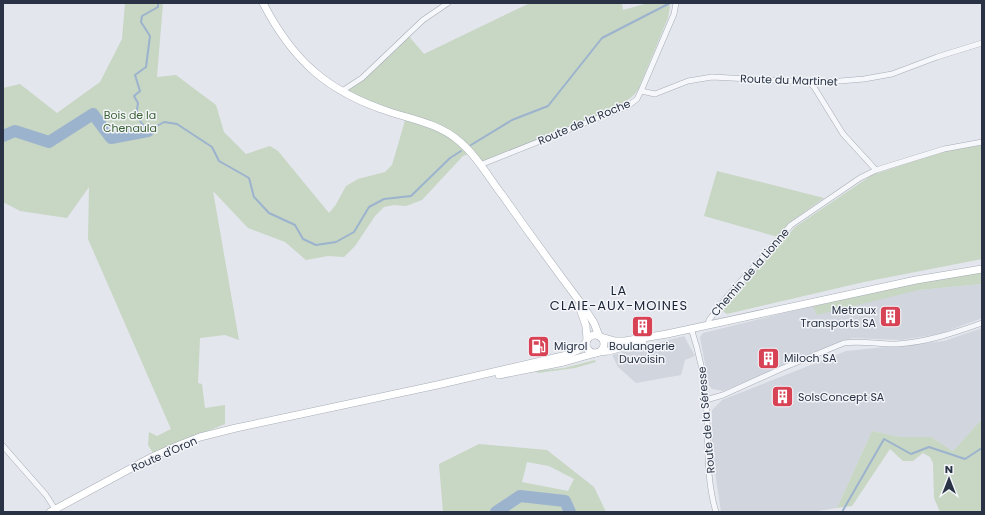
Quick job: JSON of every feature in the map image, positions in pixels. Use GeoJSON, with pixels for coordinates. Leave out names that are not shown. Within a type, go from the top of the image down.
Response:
{"type":"FeatureCollection","features":[{"type":"Feature","properties":{"kind":"main road"},"geometry":{"type":"LineString","coordinates":[[263,3],[274,25],[292,49],[313,70],[342,91],[368,104],[434,126],[448,133],[459,141],[480,165],[594,323],[604,345],[597,352]]}},
{"type":"Feature","properties":{"kind":"main road"},"geometry":{"type":"LineString","coordinates":[[437,385],[553,364],[597,352],[630,346],[690,328],[916,280],[982,268]]}},
{"type":"Feature","properties":{"kind":"main road"},"geometry":{"type":"LineString","coordinates":[[573,293],[584,317],[586,341],[589,350],[597,352]]}},
{"type":"Feature","properties":{"kind":"main road"},"geometry":{"type":"LineString","coordinates":[[437,385],[574,353],[593,335],[615,341],[625,341],[668,334]]}},
{"type":"Feature","properties":{"kind":"main road","name":"Route d'Oron"},"geometry":{"type":"LineString","coordinates":[[52,511],[137,465],[182,444],[220,432],[437,385]]}},
{"type":"Feature","properties":{"kind":"street"},"geometry":{"type":"LineString","coordinates":[[342,91],[362,78],[423,20],[448,3]]}},
{"type":"Feature","properties":{"kind":"street","name":"Route de la Roche"},"geometry":{"type":"LineString","coordinates":[[480,165],[628,106],[637,99],[674,14],[676,3]]}},
{"type":"Feature","properties":{"kind":"street","name":"Route du Martinet"},"geometry":{"type":"LineString","coordinates":[[641,91],[655,94],[688,81],[712,77],[809,82],[846,81],[892,74],[937,57],[982,43]]}},
{"type":"Feature","properties":{"kind":"street"},"geometry":{"type":"LineString","coordinates":[[809,82],[814,87],[843,134],[876,170]]}},
{"type":"Feature","properties":{"kind":"street","name":"Chemin de la Lionne"},"geometry":{"type":"LineString","coordinates":[[708,325],[709,320],[726,298],[791,224],[860,178],[876,170],[944,149],[982,142]]}},
{"type":"Feature","properties":{"kind":"street"},"geometry":{"type":"LineString","coordinates":[[706,400],[723,395],[844,343],[858,342],[895,344],[918,342],[943,337],[982,323]]}},
{"type":"Feature","properties":{"kind":"street","name":"Route de la Séresse"},"geometry":{"type":"LineString","coordinates":[[690,328],[700,358],[706,400],[708,457],[711,486],[716,512]]}},
{"type":"Feature","properties":{"kind":"street"},"geometry":{"type":"LineString","coordinates":[[3,446],[46,495],[52,511]]}},
{"type":"Feature","properties":{"kind":"shaded area"},"geometry":{"type":"Polygon","coordinates":[[[982,284],[982,318],[980,319],[939,334],[901,340],[852,338],[723,391],[712,389],[709,385],[700,337],[703,333],[813,306],[919,290],[982,284]]]}},
{"type":"Feature","properties":{"kind":"shaded area"},"geometry":{"type":"Polygon","coordinates":[[[982,328],[982,419],[953,451],[931,437],[900,437],[872,431],[837,508],[811,512],[721,512],[712,451],[712,410],[722,400],[846,351],[944,341],[982,328]]]}},
{"type":"Feature","properties":{"kind":"shaded area"},"geometry":{"type":"Polygon","coordinates":[[[684,336],[695,356],[685,360],[681,375],[636,383],[618,367],[612,355],[684,336]]]}},
{"type":"Feature","properties":{"kind":"green space","name":"Bois de la Chenaula"},"geometry":{"type":"Polygon","coordinates":[[[125,3],[163,3],[157,77],[176,75],[216,105],[224,132],[246,154],[270,146],[278,151],[329,213],[335,206],[346,186],[358,179],[385,172],[392,165],[406,117],[342,91],[362,78],[407,34],[424,54],[530,3],[622,3],[623,10],[648,3],[668,3],[670,6],[668,18],[638,90],[631,97],[609,110],[521,146],[480,165],[470,153],[463,156],[422,200],[406,206],[394,205],[384,207],[375,216],[355,246],[344,257],[328,256],[306,260],[285,242],[248,228],[213,191],[239,340],[225,335],[200,338],[198,383],[202,384],[205,408],[225,405],[225,424],[153,453],[148,445],[149,432],[157,436],[171,429],[88,239],[89,187],[67,218],[20,211],[3,202],[3,88],[20,84],[57,113],[100,82],[122,39],[125,3]]]}},
{"type":"Feature","properties":{"kind":"green space"},"geometry":{"type":"Polygon","coordinates":[[[982,145],[982,259],[864,282],[727,314],[721,310],[795,227],[872,175],[944,151],[982,145]]]}},
{"type":"Feature","properties":{"kind":"green space"},"geometry":{"type":"Polygon","coordinates":[[[717,171],[824,198],[789,223],[778,237],[704,216],[717,171]]]}},
{"type":"Feature","properties":{"kind":"green space"},"geometry":{"type":"Polygon","coordinates":[[[982,273],[982,284],[919,290],[817,315],[813,306],[917,283],[982,273]]]}},
{"type":"Feature","properties":{"kind":"green space"},"geometry":{"type":"Polygon","coordinates":[[[595,360],[596,362],[575,368],[538,373],[536,371],[564,368],[595,360]]]}},
{"type":"Feature","properties":{"kind":"green space"},"geometry":{"type":"Polygon","coordinates":[[[982,419],[982,512],[940,512],[934,498],[933,463],[930,457],[923,453],[913,461],[903,461],[890,449],[852,506],[837,508],[872,431],[900,437],[931,437],[953,451],[982,419]]]}},
{"type":"Feature","properties":{"kind":"green space"},"geometry":{"type":"Polygon","coordinates":[[[479,444],[547,450],[594,487],[606,512],[443,512],[439,464],[479,444]],[[527,462],[522,482],[568,491],[574,479],[549,466],[527,462]]]}},
{"type":"Feature","properties":{"kind":"waterway"},"geometry":{"type":"LineString","coordinates":[[158,3],[158,7],[142,16],[141,22],[150,36],[146,67],[135,75],[140,91],[134,96],[138,103],[136,116],[148,131],[164,122],[177,124],[212,147],[219,161],[249,178],[254,197],[269,213],[295,225],[303,239],[316,245],[336,242],[354,232],[369,207],[384,199],[411,196],[450,158],[461,151]]}},
{"type":"Feature","properties":{"kind":"waterway"},"geometry":{"type":"LineString","coordinates":[[471,145],[512,120],[548,106],[602,38],[670,3]]}},
{"type":"Feature","properties":{"kind":"waterway"},"geometry":{"type":"LineString","coordinates":[[3,136],[15,131],[49,142],[93,114],[111,138],[148,131]]}},
{"type":"Feature","properties":{"kind":"waterway"},"geometry":{"type":"LineString","coordinates":[[842,512],[884,439],[911,454],[929,447],[965,459],[982,448]]}},
{"type":"Feature","properties":{"kind":"waterway"},"geometry":{"type":"LineString","coordinates":[[496,512],[520,496],[565,501],[570,512]]}},
{"type":"Feature","properties":{"kind":"place","name":"Metraux Transports SA"},"geometry":{"type":"Point","coordinates":[891,316]}},
{"type":"Feature","properties":{"kind":"place","name":"Boulangerie Duvoisin"},"geometry":{"type":"Point","coordinates":[642,326]}},
{"type":"Feature","properties":{"kind":"place","name":"Migrol"},"geometry":{"type":"Point","coordinates":[539,346]}},
{"type":"Feature","properties":{"kind":"place","name":"Miloch SA"},"geometry":{"type":"Point","coordinates":[769,358]}},
{"type":"Feature","properties":{"kind":"place","name":"SolsConcept SA"},"geometry":{"type":"Point","coordinates":[782,397]}},
{"type":"Feature","properties":{"kind":"district","name":"LA CLAIE-AUX-MOINES"},"geometry":{"type":"Point","coordinates":[619,298]}}]}
